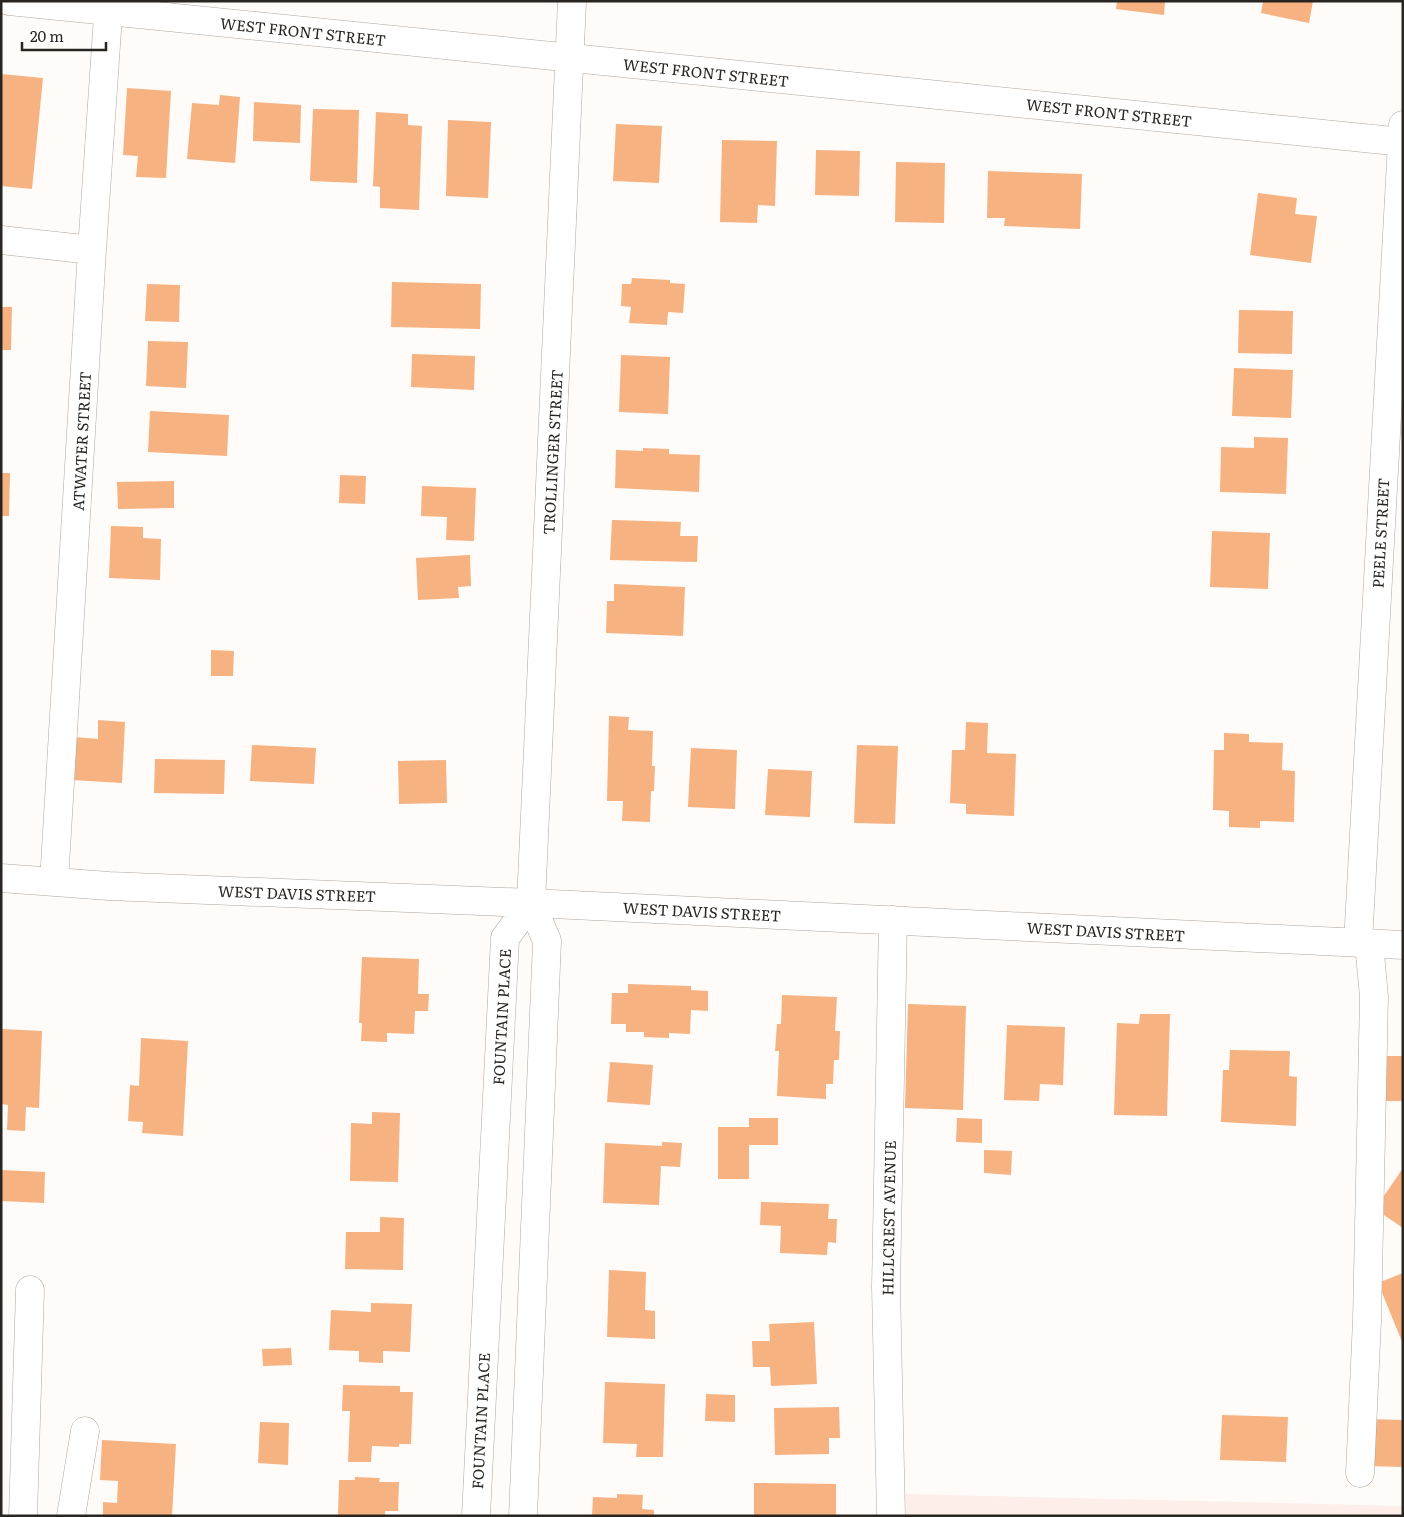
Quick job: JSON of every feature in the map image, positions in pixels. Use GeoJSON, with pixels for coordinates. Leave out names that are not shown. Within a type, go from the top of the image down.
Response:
{"type":"FeatureCollection","features":[{"type":"Feature","properties":{"kind":"street","name":"WEST FRONT STREET"},"geometry":{"type":"LineString","coordinates":[[8,1],[109,6],[570,58],[1402,136]]}},
{"type":"Feature","properties":{"kind":"street","name":"TROLLINGER STREET"},"geometry":{"type":"LineString","coordinates":[[532,903],[572,1]]}},
{"type":"Feature","properties":{"kind":"street","name":"ATWATER STREET"},"geometry":{"type":"LineString","coordinates":[[54,882],[92,250],[109,6]]}},
{"type":"Feature","properties":{"kind":"street","name":"PEELE STREET"},"geometry":{"type":"LineString","coordinates":[[1360,1473],[1367,1320],[1374,1006],[1363,943],[1402,136]]}},
{"type":"Feature","properties":{"kind":"street"},"geometry":{"type":"LineString","coordinates":[[1,240],[92,250]]}},
{"type":"Feature","properties":{"kind":"street","name":"WEST DAVIS STREET"},"geometry":{"type":"LineString","coordinates":[[1,878],[119,887],[532,903],[1403,945]]}},
{"type":"Feature","properties":{"kind":"street"},"geometry":{"type":"LineString","coordinates":[[523,1516],[547,941],[532,903]]}},
{"type":"Feature","properties":{"kind":"street","name":"FOUNTAIN PLACE"},"geometry":{"type":"LineString","coordinates":[[476,1516],[505,938],[532,903]]}},
{"type":"Feature","properties":{"kind":"street","name":"HILLCREST AVENUE"},"geometry":{"type":"LineString","coordinates":[[891,1516],[886,1287],[893,920]]}},
{"type":"Feature","properties":{"kind":"street"},"geometry":{"type":"LineString","coordinates":[[23,1516],[30,1290]]}},
{"type":"Feature","properties":{"kind":"street"},"geometry":{"type":"LineString","coordinates":[[71,1516],[85,1432]]}},
{"type":"Feature","properties":{"kind":"shaded area"},"geometry":{"type":"Polygon","coordinates":[[[905,1494],[1403,1506],[1403,1516],[906,1516],[905,1494]]]}},
{"type":"Feature","properties":{"kind":"building"},"geometry":{"type":"Polygon","coordinates":[[[1117,1],[1165,1],[1164,15],[1116,9],[1117,1]]]}},
{"type":"Feature","properties":{"kind":"building"},"geometry":{"type":"Polygon","coordinates":[[[1263,1],[1313,1],[1309,23],[1261,13],[1263,1]]]}},
{"type":"Feature","properties":{"kind":"building"},"geometry":{"type":"Polygon","coordinates":[[[1,74],[43,78],[32,189],[1,186],[1,74]]]}},
{"type":"Feature","properties":{"kind":"building"},"geometry":{"type":"Polygon","coordinates":[[[127,88],[171,91],[166,178],[136,177],[138,156],[123,155],[127,88]]]}},
{"type":"Feature","properties":{"kind":"building"},"geometry":{"type":"Polygon","coordinates":[[[220,95],[240,97],[235,163],[187,159],[192,103],[219,105],[220,95]]]}},
{"type":"Feature","properties":{"kind":"building"},"geometry":{"type":"Polygon","coordinates":[[[254,102],[301,105],[300,143],[253,141],[254,102]]]}},
{"type":"Feature","properties":{"kind":"building"},"geometry":{"type":"Polygon","coordinates":[[[313,109],[359,110],[357,183],[310,181],[313,109]]]}},
{"type":"Feature","properties":{"kind":"building"},"geometry":{"type":"Polygon","coordinates":[[[376,112],[408,114],[408,125],[422,126],[419,210],[380,208],[380,187],[373,186],[376,112]]]}},
{"type":"Feature","properties":{"kind":"building"},"geometry":{"type":"Polygon","coordinates":[[[448,120],[491,122],[488,198],[446,196],[448,120]]]}},
{"type":"Feature","properties":{"kind":"building"},"geometry":{"type":"Polygon","coordinates":[[[616,124],[662,126],[659,183],[613,181],[616,124]]]}},
{"type":"Feature","properties":{"kind":"building"},"geometry":{"type":"Polygon","coordinates":[[[722,140],[777,141],[775,206],[758,205],[757,223],[720,222],[722,140]]]}},
{"type":"Feature","properties":{"kind":"building"},"geometry":{"type":"Polygon","coordinates":[[[816,150],[860,151],[859,196],[815,195],[816,150]]]}},
{"type":"Feature","properties":{"kind":"building"},"geometry":{"type":"Polygon","coordinates":[[[896,162],[945,163],[944,223],[895,222],[896,162]]]}},
{"type":"Feature","properties":{"kind":"building"},"geometry":{"type":"Polygon","coordinates":[[[988,171],[1082,174],[1080,229],[1004,226],[1005,218],[987,218],[988,171]]]}},
{"type":"Feature","properties":{"kind":"building"},"geometry":{"type":"Polygon","coordinates":[[[1258,193],[1297,198],[1295,214],[1317,216],[1311,263],[1250,255],[1258,193]]]}},
{"type":"Feature","properties":{"kind":"building"},"geometry":{"type":"Polygon","coordinates":[[[632,278],[670,280],[670,283],[685,284],[683,313],[668,312],[667,325],[629,323],[631,307],[621,306],[622,284],[631,284],[632,278]]]}},
{"type":"Feature","properties":{"kind":"building"},"geometry":{"type":"Polygon","coordinates":[[[392,282],[481,284],[480,329],[391,327],[392,282]]]}},
{"type":"Feature","properties":{"kind":"building"},"geometry":{"type":"Polygon","coordinates":[[[147,284],[180,285],[179,322],[145,321],[147,284]]]}},
{"type":"Feature","properties":{"kind":"building"},"geometry":{"type":"Polygon","coordinates":[[[1,307],[12,307],[11,350],[1,350],[1,307]]]}},
{"type":"Feature","properties":{"kind":"building"},"geometry":{"type":"Polygon","coordinates":[[[1239,310],[1293,311],[1292,354],[1238,353],[1239,310]]]}},
{"type":"Feature","properties":{"kind":"building"},"geometry":{"type":"Polygon","coordinates":[[[148,341],[188,342],[186,388],[146,386],[148,341]]]}},
{"type":"Feature","properties":{"kind":"building"},"geometry":{"type":"Polygon","coordinates":[[[412,354],[475,356],[474,390],[411,387],[412,354]]]}},
{"type":"Feature","properties":{"kind":"building"},"geometry":{"type":"Polygon","coordinates":[[[621,355],[670,357],[668,414],[619,412],[621,355]]]}},
{"type":"Feature","properties":{"kind":"building"},"geometry":{"type":"Polygon","coordinates":[[[1234,368],[1293,370],[1291,418],[1232,416],[1234,368]]]}},
{"type":"Feature","properties":{"kind":"building"},"geometry":{"type":"Polygon","coordinates":[[[150,411],[229,415],[227,456],[148,452],[150,411]]]}},
{"type":"Feature","properties":{"kind":"building"},"geometry":{"type":"Polygon","coordinates":[[[1254,437],[1288,438],[1286,494],[1220,492],[1221,447],[1254,448],[1254,437]]]}},
{"type":"Feature","properties":{"kind":"building"},"geometry":{"type":"Polygon","coordinates":[[[643,448],[669,449],[669,454],[700,455],[699,492],[615,488],[616,450],[643,451],[643,448]]]}},
{"type":"Feature","properties":{"kind":"building"},"geometry":{"type":"Polygon","coordinates":[[[1,473],[10,473],[9,516],[1,516],[1,473]]]}},
{"type":"Feature","properties":{"kind":"building"},"geometry":{"type":"Polygon","coordinates":[[[340,475],[366,476],[365,504],[339,503],[340,475]]]}},
{"type":"Feature","properties":{"kind":"building"},"geometry":{"type":"Polygon","coordinates":[[[174,481],[174,508],[118,509],[117,482],[174,481]]]}},
{"type":"Feature","properties":{"kind":"building"},"geometry":{"type":"Polygon","coordinates":[[[422,486],[476,488],[474,541],[446,540],[447,517],[421,516],[422,486]]]}},
{"type":"Feature","properties":{"kind":"building"},"geometry":{"type":"Polygon","coordinates":[[[612,520],[681,522],[680,536],[698,536],[697,562],[610,560],[612,520]]]}},
{"type":"Feature","properties":{"kind":"building"},"geometry":{"type":"Polygon","coordinates":[[[111,526],[143,527],[143,538],[161,539],[160,580],[109,578],[111,526]]]}},
{"type":"Feature","properties":{"kind":"building"},"geometry":{"type":"Polygon","coordinates":[[[1212,531],[1270,533],[1268,589],[1210,587],[1212,531]]]}},
{"type":"Feature","properties":{"kind":"building"},"geometry":{"type":"Polygon","coordinates":[[[470,555],[471,586],[458,587],[459,598],[418,600],[416,558],[470,555]]]}},
{"type":"Feature","properties":{"kind":"building"},"geometry":{"type":"Polygon","coordinates":[[[614,584],[685,587],[683,636],[606,633],[607,601],[614,601],[614,584]]]}},
{"type":"Feature","properties":{"kind":"building"},"geometry":{"type":"Polygon","coordinates":[[[211,650],[234,651],[233,676],[211,676],[211,650]]]}},
{"type":"Feature","properties":{"kind":"building"},"geometry":{"type":"Polygon","coordinates":[[[609,716],[629,717],[628,730],[653,731],[652,766],[655,766],[654,791],[651,791],[650,822],[622,821],[623,801],[607,801],[609,716]]]}},
{"type":"Feature","properties":{"kind":"building"},"geometry":{"type":"Polygon","coordinates":[[[98,720],[125,722],[122,783],[72,780],[74,737],[98,739],[98,720]]]}},
{"type":"Feature","properties":{"kind":"building"},"geometry":{"type":"Polygon","coordinates":[[[966,722],[988,723],[987,753],[1016,754],[1014,816],[966,814],[966,804],[950,803],[952,750],[965,750],[966,722]]]}},
{"type":"Feature","properties":{"kind":"building"},"geometry":{"type":"Polygon","coordinates":[[[1224,733],[1249,734],[1249,742],[1283,743],[1282,770],[1295,771],[1294,822],[1260,821],[1260,828],[1229,827],[1229,811],[1213,810],[1214,750],[1224,750],[1224,733]]]}},
{"type":"Feature","properties":{"kind":"building"},"geometry":{"type":"Polygon","coordinates":[[[252,745],[316,748],[314,784],[250,781],[252,745]]]}},
{"type":"Feature","properties":{"kind":"building"},"geometry":{"type":"Polygon","coordinates":[[[857,745],[898,746],[895,824],[854,823],[857,745]]]}},
{"type":"Feature","properties":{"kind":"building"},"geometry":{"type":"Polygon","coordinates":[[[691,748],[737,750],[735,809],[688,807],[691,748]]]}},
{"type":"Feature","properties":{"kind":"building"},"geometry":{"type":"Polygon","coordinates":[[[155,759],[225,760],[224,794],[154,793],[155,759]]]}},
{"type":"Feature","properties":{"kind":"building"},"geometry":{"type":"Polygon","coordinates":[[[446,760],[447,803],[399,804],[398,761],[446,760]]]}},
{"type":"Feature","properties":{"kind":"building"},"geometry":{"type":"Polygon","coordinates":[[[768,769],[812,771],[810,817],[765,815],[768,769]]]}},
{"type":"Feature","properties":{"kind":"building"},"geometry":{"type":"Polygon","coordinates":[[[362,957],[419,959],[418,994],[429,994],[428,1011],[415,1011],[414,1034],[387,1033],[387,1042],[361,1041],[362,1023],[359,1023],[362,957]]]}},
{"type":"Feature","properties":{"kind":"building"},"geometry":{"type":"Polygon","coordinates":[[[628,984],[691,986],[691,990],[708,991],[708,1011],[691,1010],[690,1034],[669,1033],[669,1038],[644,1037],[644,1032],[626,1032],[626,1024],[611,1024],[612,993],[628,993],[628,984]]]}},
{"type":"Feature","properties":{"kind":"building"},"geometry":{"type":"Polygon","coordinates":[[[782,995],[837,997],[835,1031],[840,1031],[839,1060],[834,1060],[833,1084],[826,1084],[826,1099],[777,1096],[779,1051],[775,1051],[777,1024],[781,1024],[782,995]]]}},
{"type":"Feature","properties":{"kind":"building"},"geometry":{"type":"Polygon","coordinates":[[[908,1004],[966,1006],[963,1110],[905,1108],[908,1004]]]}},
{"type":"Feature","properties":{"kind":"building"},"geometry":{"type":"Polygon","coordinates":[[[1140,1014],[1170,1014],[1167,1116],[1114,1115],[1117,1023],[1139,1024],[1140,1014]]]}},
{"type":"Feature","properties":{"kind":"building"},"geometry":{"type":"Polygon","coordinates":[[[1007,1025],[1065,1027],[1063,1085],[1040,1084],[1039,1101],[1004,1100],[1007,1025]]]}},
{"type":"Feature","properties":{"kind":"building"},"geometry":{"type":"Polygon","coordinates":[[[1,1029],[42,1031],[39,1108],[26,1107],[25,1131],[7,1130],[8,1105],[1,1104],[1,1029]]]}},
{"type":"Feature","properties":{"kind":"building"},"geometry":{"type":"Polygon","coordinates":[[[141,1038],[188,1041],[183,1136],[142,1133],[143,1122],[128,1121],[130,1085],[139,1086],[141,1038]]]}},
{"type":"Feature","properties":{"kind":"building"},"geometry":{"type":"Polygon","coordinates":[[[1230,1050],[1290,1051],[1289,1076],[1297,1077],[1296,1126],[1221,1122],[1223,1070],[1229,1070],[1230,1050]]]}},
{"type":"Feature","properties":{"kind":"building"},"geometry":{"type":"Polygon","coordinates":[[[1383,1056],[1403,1056],[1403,1101],[1382,1101],[1383,1056]]]}},
{"type":"Feature","properties":{"kind":"building"},"geometry":{"type":"Polygon","coordinates":[[[610,1062],[653,1065],[650,1105],[607,1102],[610,1062]]]}},
{"type":"Feature","properties":{"kind":"building"},"geometry":{"type":"Polygon","coordinates":[[[372,1112],[400,1113],[398,1182],[350,1181],[351,1123],[372,1124],[372,1112]]]}},
{"type":"Feature","properties":{"kind":"building"},"geometry":{"type":"Polygon","coordinates":[[[749,1118],[778,1118],[778,1145],[749,1145],[749,1179],[718,1179],[718,1127],[749,1127],[749,1118]]]}},
{"type":"Feature","properties":{"kind":"building"},"geometry":{"type":"Polygon","coordinates":[[[957,1118],[982,1119],[982,1143],[956,1142],[957,1118]]]}},
{"type":"Feature","properties":{"kind":"building"},"geometry":{"type":"Polygon","coordinates":[[[662,1142],[682,1143],[680,1167],[661,1166],[659,1205],[603,1203],[605,1143],[662,1146],[662,1142]]]}},
{"type":"Feature","properties":{"kind":"building"},"geometry":{"type":"Polygon","coordinates":[[[984,1150],[1012,1151],[1011,1175],[984,1173],[984,1150]]]}},
{"type":"Feature","properties":{"kind":"building"},"geometry":{"type":"Polygon","coordinates":[[[1403,1168],[1403,1228],[1375,1209],[1403,1168]]]}},
{"type":"Feature","properties":{"kind":"building"},"geometry":{"type":"Polygon","coordinates":[[[1,1170],[45,1172],[44,1203],[1,1201],[1,1170]]]}},
{"type":"Feature","properties":{"kind":"building"},"geometry":{"type":"Polygon","coordinates":[[[761,1202],[829,1204],[828,1219],[837,1219],[836,1243],[828,1242],[827,1255],[780,1253],[781,1226],[760,1225],[761,1202]]]}},
{"type":"Feature","properties":{"kind":"building"},"geometry":{"type":"Polygon","coordinates":[[[380,1217],[404,1218],[403,1270],[345,1269],[346,1232],[380,1232],[380,1217]]]}},
{"type":"Feature","properties":{"kind":"building"},"geometry":{"type":"Polygon","coordinates":[[[609,1270],[646,1272],[645,1310],[655,1311],[655,1339],[607,1337],[609,1270]]]}},
{"type":"Feature","properties":{"kind":"building"},"geometry":{"type":"Polygon","coordinates":[[[1403,1273],[1403,1344],[1378,1283],[1403,1273]]]}},
{"type":"Feature","properties":{"kind":"building"},"geometry":{"type":"Polygon","coordinates":[[[371,1303],[412,1304],[410,1352],[383,1351],[383,1363],[359,1362],[359,1351],[329,1350],[331,1310],[371,1312],[371,1303]]]}},
{"type":"Feature","properties":{"kind":"building"},"geometry":{"type":"Polygon","coordinates":[[[814,1322],[817,1384],[771,1386],[770,1367],[753,1367],[752,1341],[770,1341],[769,1324],[814,1322]]]}},
{"type":"Feature","properties":{"kind":"building"},"geometry":{"type":"Polygon","coordinates":[[[291,1348],[292,1365],[263,1366],[262,1349],[291,1348]]]}},
{"type":"Feature","properties":{"kind":"building"},"geometry":{"type":"Polygon","coordinates":[[[605,1382],[665,1384],[663,1457],[636,1457],[637,1444],[603,1443],[605,1382]]]}},
{"type":"Feature","properties":{"kind":"building"},"geometry":{"type":"Polygon","coordinates":[[[343,1385],[400,1386],[400,1392],[413,1392],[411,1444],[399,1444],[399,1447],[372,1446],[371,1462],[348,1462],[350,1411],[342,1411],[343,1385]]]}},
{"type":"Feature","properties":{"kind":"building"},"geometry":{"type":"Polygon","coordinates":[[[706,1394],[735,1395],[735,1422],[705,1421],[706,1394]]]}},
{"type":"Feature","properties":{"kind":"building"},"geometry":{"type":"Polygon","coordinates":[[[839,1407],[840,1438],[829,1438],[829,1454],[775,1455],[774,1408],[839,1407]]]}},
{"type":"Feature","properties":{"kind":"building"},"geometry":{"type":"Polygon","coordinates":[[[1222,1415],[1288,1417],[1286,1462],[1220,1460],[1222,1415]]]}},
{"type":"Feature","properties":{"kind":"building"},"geometry":{"type":"Polygon","coordinates":[[[1369,1419],[1403,1420],[1403,1467],[1368,1466],[1369,1419]]]}},
{"type":"Feature","properties":{"kind":"building"},"geometry":{"type":"Polygon","coordinates":[[[260,1422],[289,1423],[288,1465],[258,1463],[260,1422]]]}},
{"type":"Feature","properties":{"kind":"building"},"geometry":{"type":"Polygon","coordinates":[[[102,1440],[176,1444],[172,1516],[103,1516],[103,1502],[117,1503],[118,1481],[100,1480],[102,1440]]]}},
{"type":"Feature","properties":{"kind":"building"},"geometry":{"type":"Polygon","coordinates":[[[355,1477],[380,1478],[379,1482],[399,1482],[398,1511],[385,1511],[385,1516],[338,1516],[339,1480],[355,1480],[355,1477]]]}},
{"type":"Feature","properties":{"kind":"building"},"geometry":{"type":"Polygon","coordinates":[[[754,1483],[836,1484],[836,1516],[754,1516],[754,1483]]]}},
{"type":"Feature","properties":{"kind":"building"},"geometry":{"type":"Polygon","coordinates":[[[617,1494],[643,1495],[642,1509],[654,1510],[654,1516],[592,1516],[593,1497],[617,1498],[617,1494]]]}}]}
